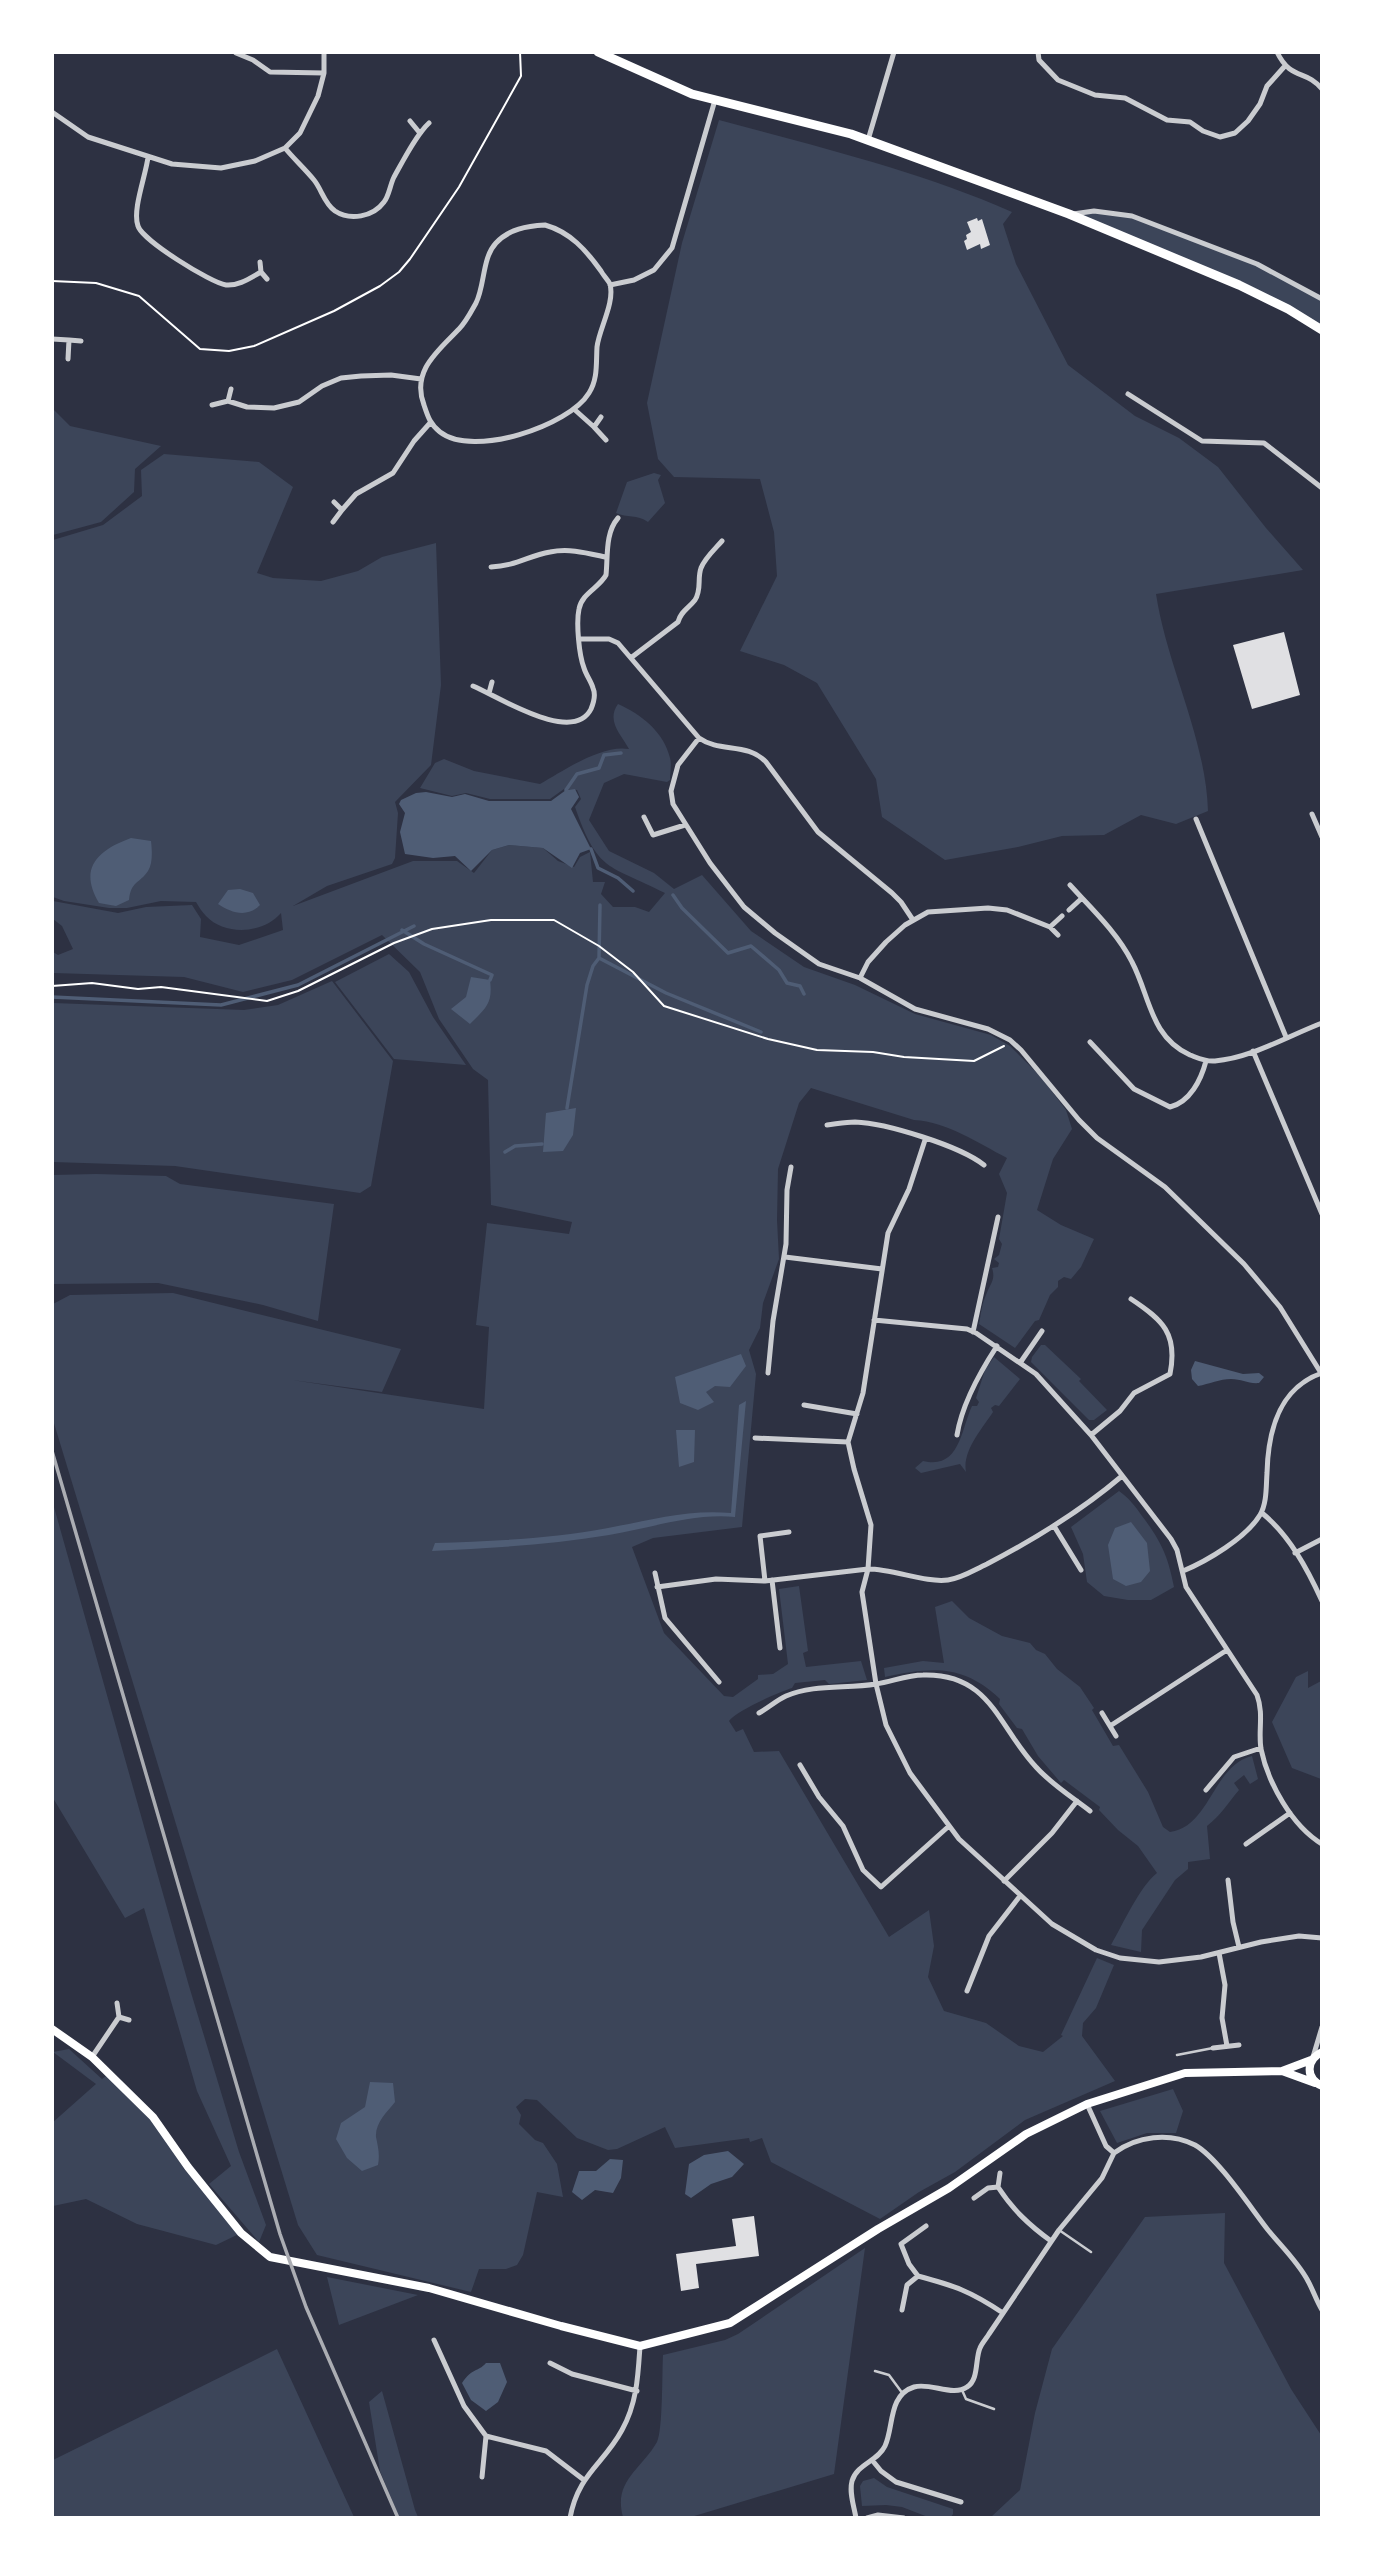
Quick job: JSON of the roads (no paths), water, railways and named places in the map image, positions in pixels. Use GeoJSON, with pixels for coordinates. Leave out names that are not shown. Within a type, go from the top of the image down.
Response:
{"type":"FeatureCollection","features":[{"type":"Feature","properties":{"kind":"highway"},"geometry":{"type":"LineString","coordinates":[[598,52],[667,84],[715,100],[868,140],[1069,214],[1239,285],[1288,309],[1321,330]]}},
{"type":"Feature","properties":{"kind":"main road"},"geometry":{"type":"LineString","coordinates":[[54,2033],[92,2057],[153,2117],[188,2167],[241,2233],[270,2257],[429,2288],[640,2346],[730,2323],[878,2229],[950,2188],[1026,2134],[1087,2104],[1185,2073],[1282,2070],[1321,2052]]}},
{"type":"Feature","properties":{"kind":"main road"},"geometry":{"type":"LineString","coordinates":[[1312,2058],[1310,2075],[1320,2086]]}},
{"type":"Feature","properties":{"kind":"main road"},"geometry":{"type":"LineString","coordinates":[[1282,2070],[1320,2086]]}},
{"type":"Feature","properties":{"kind":"street"},"geometry":{"type":"LineString","coordinates":[[52,112],[88,137],[148,157],[194,167],[220,167],[255,161],[285,148],[300,133],[318,96],[324,73],[324,52]]}},
{"type":"Feature","properties":{"kind":"street"},"geometry":{"type":"LineString","coordinates":[[868,140],[894,52]]}},
{"type":"Feature","properties":{"kind":"street"},"geometry":{"type":"LineString","coordinates":[[1038,52],[1039,60],[1058,80],[1094,95],[1125,98],[1167,120],[1190,122],[1203,131],[1220,137],[1235,133],[1248,121],[1260,104],[1267,86],[1284,67]]}},
{"type":"Feature","properties":{"kind":"street"},"geometry":{"type":"LineString","coordinates":[[1277,52],[1284,67],[1314,80],[1321,89]]}},
{"type":"Feature","properties":{"kind":"street"},"geometry":{"type":"LineString","coordinates":[[236,53],[253,60],[270,72],[324,73]]}},
{"type":"Feature","properties":{"kind":"street"},"geometry":{"type":"LineString","coordinates":[[1314,80],[1321,75]]}},
{"type":"Feature","properties":{"kind":"street"},"geometry":{"type":"LineString","coordinates":[[610,285],[634,280],[654,270],[672,248],[715,100]]}},
{"type":"Feature","properties":{"kind":"street"},"geometry":{"type":"LineString","coordinates":[[410,121],[419,132]]}},
{"type":"Feature","properties":{"kind":"street"},"geometry":{"type":"LineString","coordinates":[[285,148],[317,183],[326,201],[336,212],[357,218],[372,213],[384,202],[393,178],[415,144],[419,132],[429,123]]}},
{"type":"Feature","properties":{"kind":"street"},"geometry":{"type":"LineString","coordinates":[[148,157],[137,212],[138,227],[148,241],[213,282],[229,285],[242,282],[261,272]]}},
{"type":"Feature","properties":{"kind":"street"},"geometry":{"type":"LineString","coordinates":[[1069,214],[1094,211],[1132,216],[1257,264],[1321,299]]}},
{"type":"Feature","properties":{"kind":"street"},"geometry":{"type":"LineString","coordinates":[[545,225],[574,240],[592,258],[610,285],[608,305],[597,345],[598,368],[590,392],[575,410],[530,430],[491,442],[467,441],[444,435],[430,423],[422,401],[421,379],[428,360],[460,328],[472,311],[480,294],[489,253],[496,243],[523,226],[545,225]]}},
{"type":"Feature","properties":{"kind":"street"},"geometry":{"type":"LineString","coordinates":[[260,262],[261,272],[267,279]]}},
{"type":"Feature","properties":{"kind":"street"},"geometry":{"type":"LineString","coordinates":[[52,339],[81,341]]}},
{"type":"Feature","properties":{"kind":"street"},"geometry":{"type":"LineString","coordinates":[[68,359],[69,341]]}},
{"type":"Feature","properties":{"kind":"street"},"geometry":{"type":"LineString","coordinates":[[212,405],[228,401],[247,407],[274,408],[299,402],[322,386],[341,378],[391,375],[421,379]]}},
{"type":"Feature","properties":{"kind":"street"},"geometry":{"type":"LineString","coordinates":[[228,401],[231,389]]}},
{"type":"Feature","properties":{"kind":"street"},"geometry":{"type":"LineString","coordinates":[[1128,394],[1202,441],[1264,443],[1321,488]]}},
{"type":"Feature","properties":{"kind":"street"},"geometry":{"type":"LineString","coordinates":[[575,410],[606,440]]}},
{"type":"Feature","properties":{"kind":"street"},"geometry":{"type":"LineString","coordinates":[[594,427],[601,417]]}},
{"type":"Feature","properties":{"kind":"street"},"geometry":{"type":"LineString","coordinates":[[332,522],[356,494],[393,473],[414,440],[430,423]]}},
{"type":"Feature","properties":{"kind":"street"},"geometry":{"type":"LineString","coordinates":[[334,502],[342,510]]}},
{"type":"Feature","properties":{"kind":"street"},"geometry":{"type":"LineString","coordinates":[[473,686],[551,721],[566,724],[578,721],[588,714],[595,691],[582,663],[580,604],[604,579],[611,526],[618,518]]}},
{"type":"Feature","properties":{"kind":"street"},"geometry":{"type":"LineString","coordinates":[[604,523],[611,526]]}},
{"type":"Feature","properties":{"kind":"street"},"geometry":{"type":"LineString","coordinates":[[632,657],[678,622],[680,613],[694,602],[701,588],[700,571],[704,562],[722,541]]}},
{"type":"Feature","properties":{"kind":"street"},"geometry":{"type":"LineString","coordinates":[[491,567],[511,566],[548,552],[562,550],[605,557]]}},
{"type":"Feature","properties":{"kind":"street"},"geometry":{"type":"LineString","coordinates":[[580,639],[609,639],[618,643],[699,738],[714,745],[748,750],[761,757],[818,832],[892,893],[913,920]]}},
{"type":"Feature","properties":{"kind":"street"},"geometry":{"type":"LineString","coordinates":[[489,693],[492,682]]}},
{"type":"Feature","properties":{"kind":"street"},"geometry":{"type":"LineString","coordinates":[[699,738],[678,765],[671,791],[673,804],[721,879],[756,917],[819,964],[860,978],[915,1009],[988,1029],[1010,1040],[1097,1138],[1165,1187],[1244,1264],[1280,1307],[1321,1373],[1298,1385],[1280,1409],[1267,1451],[1266,1499],[1262,1513],[1248,1530],[1183,1571]]}},
{"type":"Feature","properties":{"kind":"street"},"geometry":{"type":"LineString","coordinates":[[1312,814],[1321,838]]}},
{"type":"Feature","properties":{"kind":"street"},"geometry":{"type":"LineString","coordinates":[[643,817],[653,835],[685,825]]}},
{"type":"Feature","properties":{"kind":"street"},"geometry":{"type":"LineString","coordinates":[[1196,820],[1286,1037]]}},
{"type":"Feature","properties":{"kind":"street"},"geometry":{"type":"LineString","coordinates":[[1070,885],[1133,962],[1153,1017],[1166,1039],[1188,1054],[1206,1061],[1228,1059],[1321,1023]]}},
{"type":"Feature","properties":{"kind":"street"},"geometry":{"type":"LineString","coordinates":[[1069,909],[1083,898]]}},
{"type":"Feature","properties":{"kind":"street"},"geometry":{"type":"LineString","coordinates":[[860,978],[864,968],[880,948],[913,920],[940,909],[988,908],[1025,915],[1050,927],[1058,935]]}},
{"type":"Feature","properties":{"kind":"street"},"geometry":{"type":"LineString","coordinates":[[1050,927],[1062,916]]}},
{"type":"Feature","properties":{"kind":"street"},"geometry":{"type":"LineString","coordinates":[[1090,1042],[1134,1089],[1170,1107],[1178,1105],[1200,1082],[1206,1061]]}},
{"type":"Feature","properties":{"kind":"street"},"geometry":{"type":"LineString","coordinates":[[1253,1051],[1321,1214]]}},
{"type":"Feature","properties":{"kind":"street"},"geometry":{"type":"LineString","coordinates":[[827,1125],[854,1122],[866,1124],[970,1154],[984,1165]]}},
{"type":"Feature","properties":{"kind":"street"},"geometry":{"type":"LineString","coordinates":[[925,1140],[909,1189],[888,1233],[863,1393],[848,1442],[871,1525],[868,1569],[862,1592],[876,1684],[886,1725],[910,1773],[949,1826],[1052,1924],[1096,1950],[1120,1958],[1159,1962],[1219,1953],[1299,1936],[1321,1938]]}},
{"type":"Feature","properties":{"kind":"street"},"geometry":{"type":"LineString","coordinates":[[768,1373],[772,1321],[785,1257],[787,1190],[791,1167]]}},
{"type":"Feature","properties":{"kind":"street"},"geometry":{"type":"LineString","coordinates":[[974,1332],[998,1217]]}},
{"type":"Feature","properties":{"kind":"street"},"geometry":{"type":"LineString","coordinates":[[785,1257],[882,1269]]}},
{"type":"Feature","properties":{"kind":"street"},"geometry":{"type":"LineString","coordinates":[[1091,1435],[1120,1411],[1134,1392],[1170,1374],[1173,1352],[1169,1333],[1148,1311],[1131,1299]]}},
{"type":"Feature","properties":{"kind":"street"},"geometry":{"type":"LineString","coordinates":[[874,1320],[967,1329],[974,1332],[1036,1374],[1091,1435],[1171,1539],[1186,1587],[1257,1695],[1262,1709],[1261,1748],[1272,1782],[1290,1813],[1312,1838],[1321,1844]]}},
{"type":"Feature","properties":{"kind":"street"},"geometry":{"type":"LineString","coordinates":[[1020,1363],[1042,1331]]}},
{"type":"Feature","properties":{"kind":"street"},"geometry":{"type":"LineString","coordinates":[[957,1435],[981,1369],[997,1346]]}},
{"type":"Feature","properties":{"kind":"street"},"geometry":{"type":"LineString","coordinates":[[804,1405],[857,1415]]}},
{"type":"Feature","properties":{"kind":"street"},"geometry":{"type":"LineString","coordinates":[[755,1438],[848,1442]]}},
{"type":"Feature","properties":{"kind":"street"},"geometry":{"type":"LineString","coordinates":[[657,1587],[716,1579],[765,1581],[868,1569],[883,1569],[944,1581],[959,1578],[1054,1526],[1087,1505],[1122,1476]]}},
{"type":"Feature","properties":{"kind":"street"},"geometry":{"type":"LineString","coordinates":[[1262,1513],[1286,1536],[1312,1578],[1321,1601]]}},
{"type":"Feature","properties":{"kind":"street"},"geometry":{"type":"LineString","coordinates":[[1054,1526],[1081,1570]]}},
{"type":"Feature","properties":{"kind":"street"},"geometry":{"type":"LineString","coordinates":[[765,1581],[760,1536],[789,1532]]}},
{"type":"Feature","properties":{"kind":"street"},"geometry":{"type":"LineString","coordinates":[[1295,1553],[1321,1539]]}},
{"type":"Feature","properties":{"kind":"street"},"geometry":{"type":"LineString","coordinates":[[655,1573],[665,1618],[719,1682]]}},
{"type":"Feature","properties":{"kind":"street"},"geometry":{"type":"LineString","coordinates":[[772,1580],[780,1648]]}},
{"type":"Feature","properties":{"kind":"street"},"geometry":{"type":"LineString","coordinates":[[1110,1726],[1227,1650]]}},
{"type":"Feature","properties":{"kind":"street"},"geometry":{"type":"LineString","coordinates":[[759,1713],[787,1696],[812,1690],[876,1684],[922,1675],[949,1678],[975,1689],[995,1707],[1036,1768],[1090,1811]]}},
{"type":"Feature","properties":{"kind":"street"},"geometry":{"type":"LineString","coordinates":[[1102,1713],[1116,1736]]}},
{"type":"Feature","properties":{"kind":"street"},"geometry":{"type":"LineString","coordinates":[[1206,1790],[1234,1757],[1261,1748]]}},
{"type":"Feature","properties":{"kind":"street"},"geometry":{"type":"LineString","coordinates":[[800,1765],[819,1797],[843,1826],[863,1870],[881,1887],[949,1826]]}},
{"type":"Feature","properties":{"kind":"street"},"geometry":{"type":"LineString","coordinates":[[1004,1881],[1052,1833],[1077,1801]]}},
{"type":"Feature","properties":{"kind":"street"},"geometry":{"type":"LineString","coordinates":[[1246,1844],[1290,1813]]}},
{"type":"Feature","properties":{"kind":"street"},"geometry":{"type":"LineString","coordinates":[[1228,1880],[1239,1947]]}},
{"type":"Feature","properties":{"kind":"street"},"geometry":{"type":"LineString","coordinates":[[967,1991],[989,1936],[1020,1896]]}},
{"type":"Feature","properties":{"kind":"street"},"geometry":{"type":"LineString","coordinates":[[1219,1953],[1225,1986],[1222,2018],[1227,2046]]}},
{"type":"Feature","properties":{"kind":"street"},"geometry":{"type":"LineString","coordinates":[[92,2057],[119,2017],[117,2003]]}},
{"type":"Feature","properties":{"kind":"street"},"geometry":{"type":"LineString","coordinates":[[119,2017],[129,2020]]}},
{"type":"Feature","properties":{"kind":"street"},"geometry":{"type":"LineString","coordinates":[[1312,2058],[1321,2027]]}},
{"type":"Feature","properties":{"kind":"street"},"geometry":{"type":"LineString","coordinates":[[1213,2048],[1239,2045]]}},
{"type":"Feature","properties":{"kind":"street"},"geometry":{"type":"LineString","coordinates":[[1087,2104],[1107,2146],[1114,2153]]}},
{"type":"Feature","properties":{"kind":"street"},"geometry":{"type":"LineString","coordinates":[[856,2518],[851,2496],[852,2480],[858,2470],[881,2454],[887,2442],[895,2405],[903,2394],[913,2387],[955,2390],[967,2388],[974,2378],[979,2349],[1051,2241],[1102,2178],[1114,2153],[1124,2146],[1147,2137],[1181,2139],[1197,2147],[1214,2162],[1294,2262],[1307,2280],[1321,2310]]}},
{"type":"Feature","properties":{"kind":"street"},"geometry":{"type":"LineString","coordinates":[[1000,2173],[998,2187],[1025,2222],[1051,2241]]}},
{"type":"Feature","properties":{"kind":"street"},"geometry":{"type":"LineString","coordinates":[[974,2198],[988,2188],[998,2187]]}},
{"type":"Feature","properties":{"kind":"street"},"geometry":{"type":"LineString","coordinates":[[926,2226],[901,2245],[909,2264],[918,2276],[967,2290],[1003,2313]]}},
{"type":"Feature","properties":{"kind":"street"},"geometry":{"type":"LineString","coordinates":[[902,2310],[907,2285],[918,2276]]}},
{"type":"Feature","properties":{"kind":"street"},"geometry":{"type":"LineString","coordinates":[[433,2340],[464,2406],[486,2436],[545,2451],[584,2480]]}},
{"type":"Feature","properties":{"kind":"street"},"geometry":{"type":"LineString","coordinates":[[570,2518],[578,2488],[621,2433],[634,2407],[640,2346]]}},
{"type":"Feature","properties":{"kind":"street"},"geometry":{"type":"LineString","coordinates":[[550,2363],[572,2374],[637,2391]]}},
{"type":"Feature","properties":{"kind":"street"},"geometry":{"type":"LineString","coordinates":[[482,2477],[486,2436]]}},
{"type":"Feature","properties":{"kind":"street"},"geometry":{"type":"LineString","coordinates":[[872,2460],[896,2482],[961,2502]]}},
{"type":"Feature","properties":{"kind":"street"},"geometry":{"type":"LineString","coordinates":[[867,2518],[878,2515],[904,2518]]}},
{"type":"Feature","properties":{"kind":"lane"},"geometry":{"type":"LineString","coordinates":[[1177,2055],[1213,2048]]}},
{"type":"Feature","properties":{"kind":"lane"},"geometry":{"type":"LineString","coordinates":[[1059,2230],[1091,2252]]}},
{"type":"Feature","properties":{"kind":"lane"},"geometry":{"type":"LineString","coordinates":[[875,2371],[889,2375],[903,2394]]}},
{"type":"Feature","properties":{"kind":"lane"},"geometry":{"type":"LineString","coordinates":[[961,2389],[966,2399],[994,2409]]}},
{"type":"Feature","properties":{"kind":"waterway"},"geometry":{"type":"LineString","coordinates":[[566,790],[577,774],[599,768],[604,755],[621,753]]}},
{"type":"Feature","properties":{"kind":"waterway"},"geometry":{"type":"LineString","coordinates":[[591,849],[598,868],[618,878],[633,891]]}},
{"type":"Feature","properties":{"kind":"waterway"},"geometry":{"type":"LineString","coordinates":[[673,895],[682,908],[728,953],[751,946],[779,970],[787,983],[800,986],[804,994]]}},
{"type":"Feature","properties":{"kind":"waterway"},"geometry":{"type":"LineString","coordinates":[[600,905],[599,958],[666,993],[761,1032]]}},
{"type":"Feature","properties":{"kind":"waterway"},"geometry":{"type":"LineString","coordinates":[[52,997],[221,1005],[298,985],[414,926]]}},
{"type":"Feature","properties":{"kind":"waterway"},"geometry":{"type":"LineString","coordinates":[[402,930],[424,944],[492,975],[490,980]]}},
{"type":"Feature","properties":{"kind":"waterway"},"geometry":{"type":"LineString","coordinates":[[567,1108],[587,985],[593,966],[599,958]]}},
{"type":"Feature","properties":{"kind":"waterway"},"geometry":{"type":"LineString","coordinates":[[505,1152],[515,1146],[542,1144]]}},
{"type":"Feature","properties":{"kind":"railway"},"geometry":{"type":"LineString","coordinates":[[52,1451],[280,2234],[306,2307],[398,2518]]}}]}
